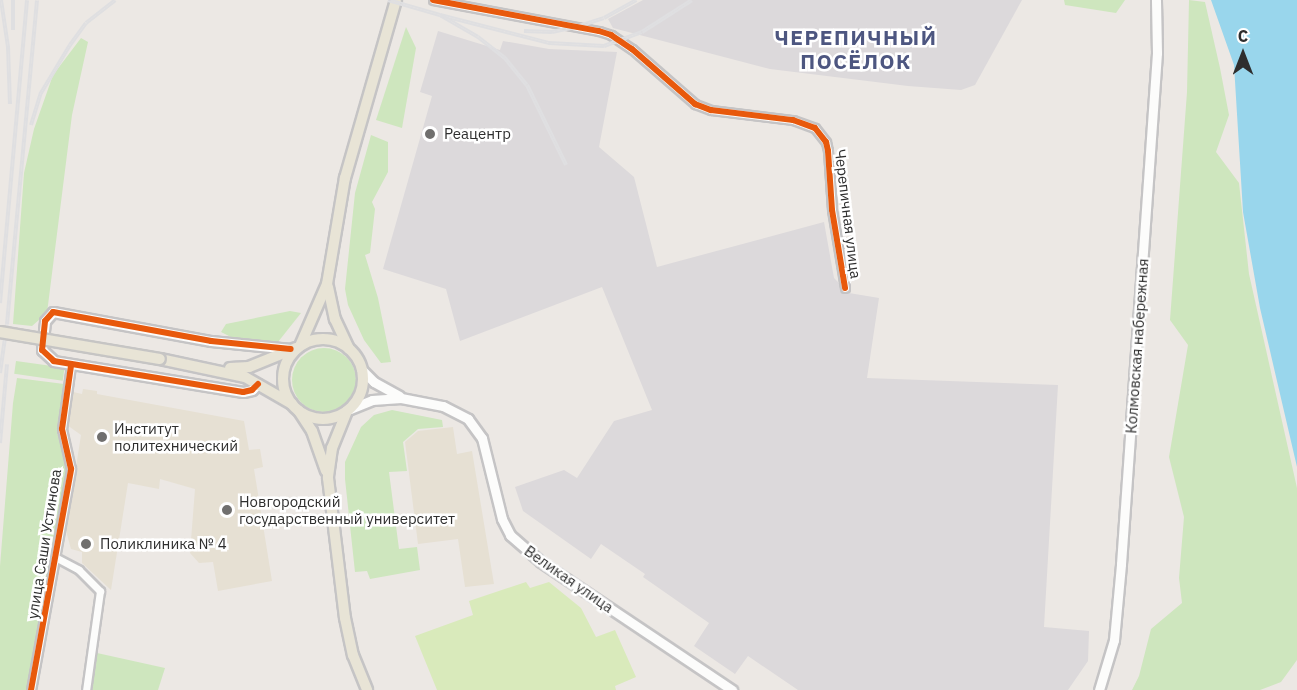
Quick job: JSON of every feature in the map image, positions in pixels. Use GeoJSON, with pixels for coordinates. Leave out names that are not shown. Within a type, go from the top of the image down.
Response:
{"type":"FeatureCollection","features":[{"type":"Feature","properties":{"kind":"main road"},"geometry":{"type":"LineString","coordinates":[[367,690],[352,650],[345,618],[328,478],[318,445],[286,390],[285,375],[288,361],[327,284],[345,178],[396,0]]}},
{"type":"Feature","properties":{"kind":"main road","name":"Колмовская набережная"},"geometry":{"type":"LineString","coordinates":[[1099,690],[1114,640],[1121,564],[1155,87],[1156,0]]}},
{"type":"Feature","properties":{"kind":"main road"},"geometry":{"type":"LineString","coordinates":[[327,284],[335,320],[361,369],[363,378],[361,393],[349,410],[330,455],[328,478]]}},
{"type":"Feature","properties":{"kind":"main road"},"geometry":{"type":"LineString","coordinates":[[258,384],[252,390],[243,392],[71,366],[49,359],[42,350],[45,321],[53,312],[212,341],[296,348]]}},
{"type":"Feature","properties":{"kind":"main road"},"geometry":{"type":"LineString","coordinates":[[0,332],[215,368],[245,376],[310,416],[326,419],[372,400],[401,398]]}},
{"type":"Feature","properties":{"kind":"main road"},"geometry":{"type":"LineString","coordinates":[[215,368],[249,367],[325,339],[340,342],[351,351]]}},
{"type":"Feature","properties":{"kind":"main road"},"geometry":{"type":"LineString","coordinates":[[361,369],[382,388],[401,398]]}},
{"type":"Feature","properties":{"kind":"main road","name":"Великая улица"},"geometry":{"type":"LineString","coordinates":[[401,398],[443,406],[474,424],[482,438],[505,528],[522,547],[732,690]]}},
{"type":"Feature","properties":{"kind":"street","name":"Черепичная улица"},"geometry":{"type":"LineString","coordinates":[[432,0],[612,35],[632,49],[695,104],[711,110],[793,120],[815,128],[826,142],[828,151],[832,210],[845,288]]}},
{"type":"Feature","properties":{"kind":"street","name":"улица Саши Устинова"},"geometry":{"type":"LineString","coordinates":[[32,690],[71,470],[62,429],[71,366]]}},
{"type":"Feature","properties":{"kind":"street"},"geometry":{"type":"LineString","coordinates":[[55,557],[79,570],[100,591],[86,690]]}},
{"type":"Feature","properties":{"kind":"shaded area"},"geometry":{"type":"Polygon","coordinates":[[[643,0],[1022,0],[975,85],[961,90],[908,86],[770,69],[613,28],[608,19],[643,0]]]}},
{"type":"Feature","properties":{"kind":"shaded area"},"geometry":{"type":"Polygon","coordinates":[[[438,31],[500,50],[503,41],[549,49],[617,52],[599,147],[634,177],[657,267],[824,222],[834,278],[849,293],[879,298],[867,378],[1058,385],[1044,627],[1089,631],[1088,661],[1068,690],[798,690],[748,656],[735,674],[694,646],[709,623],[643,577],[645,574],[601,544],[591,559],[523,511],[515,487],[564,470],[577,478],[614,421],[652,410],[602,287],[460,341],[446,289],[383,269],[432,96],[420,92],[438,31]]]}},
{"type":"Feature","properties":{"kind":"shaded area","name":"Новгородский государственный университет"},"geometry":{"type":"Polygon","coordinates":[[[83,389],[97,391],[97,394],[244,421],[249,450],[260,449],[263,467],[254,469],[272,581],[218,591],[213,562],[199,563],[190,553],[195,489],[160,479],[159,489],[128,483],[111,590],[82,563],[82,552],[71,549],[66,531],[81,435],[67,425],[73,392],[82,394],[83,389]]]}},
{"type":"Feature","properties":{"kind":"shaded area"},"geometry":{"type":"Polygon","coordinates":[[[453,427],[457,454],[472,451],[494,584],[465,587],[458,539],[418,544],[405,442],[418,431],[453,427]]]}},
{"type":"Feature","properties":{"kind":"green space"},"geometry":{"type":"Polygon","coordinates":[[[1064,0],[1125,0],[1116,13],[1065,5],[1064,0]]]}},
{"type":"Feature","properties":{"kind":"green space"},"geometry":{"type":"Polygon","coordinates":[[[1189,0],[1205,2],[1220,68],[1229,115],[1216,152],[1239,183],[1249,274],[1297,488],[1297,660],[1281,682],[1260,690],[1132,690],[1139,676],[1151,629],[1182,603],[1179,578],[1184,517],[1169,457],[1188,345],[1170,320],[1187,92],[1189,0]]]}},
{"type":"Feature","properties":{"kind":"green space"},"geometry":{"type":"Polygon","coordinates":[[[406,27],[416,48],[402,128],[376,120],[406,27]]]}},
{"type":"Feature","properties":{"kind":"green space"},"geometry":{"type":"Polygon","coordinates":[[[81,38],[88,42],[72,115],[47,313],[32,326],[13,324],[24,173],[34,129],[53,75],[81,38]]]}},
{"type":"Feature","properties":{"kind":"green space"},"geometry":{"type":"Polygon","coordinates":[[[371,135],[388,142],[388,172],[372,202],[375,209],[370,253],[365,255],[378,298],[391,362],[381,363],[364,340],[348,305],[345,289],[355,193],[371,135]]]}},
{"type":"Feature","properties":{"kind":"green space"},"geometry":{"type":"Polygon","coordinates":[[[290,311],[301,313],[278,342],[237,340],[221,332],[226,324],[290,311]]]}},
{"type":"Feature","properties":{"kind":"green space"},"geometry":{"type":"Polygon","coordinates":[[[318,348],[330,348],[347,357],[354,368],[356,380],[354,392],[347,403],[330,412],[318,412],[306,407],[297,398],[292,386],[292,374],[297,362],[306,353],[318,348]]]}},
{"type":"Feature","properties":{"kind":"green space"},"geometry":{"type":"Polygon","coordinates":[[[16,361],[65,368],[63,381],[14,374],[16,361]]]}},
{"type":"Feature","properties":{"kind":"green space"},"geometry":{"type":"Polygon","coordinates":[[[17,378],[64,384],[57,432],[68,469],[28,690],[0,690],[0,566],[17,378]]]}},
{"type":"Feature","properties":{"kind":"green space"},"geometry":{"type":"Polygon","coordinates":[[[392,410],[442,420],[443,427],[418,429],[403,442],[407,471],[389,472],[399,549],[417,547],[420,570],[370,579],[367,571],[355,572],[345,462],[361,427],[374,415],[392,410]]]}},
{"type":"Feature","properties":{"kind":"green space"},"geometry":{"type":"Polygon","coordinates":[[[526,582],[530,588],[549,582],[581,608],[596,637],[615,630],[636,677],[615,686],[616,690],[437,690],[415,636],[473,615],[469,601],[526,582]]]}},
{"type":"Feature","properties":{"kind":"green space"},"geometry":{"type":"Polygon","coordinates":[[[97,653],[165,668],[158,690],[92,690],[97,653]]]}},
{"type":"Feature","properties":{"kind":"water"},"geometry":{"type":"Polygon","coordinates":[[[1211,0],[1297,0],[1297,467],[1260,308],[1243,212],[1234,65],[1211,0]]]}},
{"type":"Feature","properties":{"kind":"railway"},"geometry":{"type":"LineString","coordinates":[[1,0],[8,47],[10,104]]}},
{"type":"Feature","properties":{"kind":"railway"},"geometry":{"type":"LineString","coordinates":[[13,0],[13,30]]}},
{"type":"Feature","properties":{"kind":"railway"},"geometry":{"type":"LineString","coordinates":[[0,303],[27,0]]}},
{"type":"Feature","properties":{"kind":"railway"},"geometry":{"type":"LineString","coordinates":[[0,373],[7,324],[37,0]]}},
{"type":"Feature","properties":{"kind":"railway"},"geometry":{"type":"LineString","coordinates":[[31,125],[41,93],[70,45],[86,23],[115,0]]}},
{"type":"Feature","properties":{"kind":"railway"},"geometry":{"type":"LineString","coordinates":[[388,0],[440,15],[478,37],[504,57],[527,85],[566,165]]}},
{"type":"Feature","properties":{"kind":"railway"},"geometry":{"type":"LineString","coordinates":[[524,31],[552,32],[576,27],[604,18],[636,0]]}},
{"type":"Feature","properties":{"kind":"railway"},"geometry":{"type":"LineString","coordinates":[[440,15],[549,43],[604,46],[642,32],[692,0]]}},
{"type":"Feature","properties":{"kind":"railway"},"geometry":{"type":"LineString","coordinates":[[0,443],[7,364]]}},
{"type":"Feature","properties":{"kind":"cycle path"},"geometry":{"type":"LineString","coordinates":[[433,0],[611,35],[632,49],[695,104],[711,110],[793,120],[815,128],[826,142],[828,151],[832,210],[845,288]]}},
{"type":"Feature","properties":{"kind":"cycle path"},"geometry":{"type":"LineString","coordinates":[[258,384],[252,390],[243,392],[54,361],[42,350],[45,321],[53,312],[211,341],[291,349]]}},
{"type":"Feature","properties":{"kind":"cycle path"},"geometry":{"type":"LineString","coordinates":[[31,690],[71,469],[62,429],[71,366]]}},
{"type":"Feature","properties":{"kind":"place","name":"Реацентр"},"geometry":{"type":"Point","coordinates":[430,134]}},
{"type":"Feature","properties":{"kind":"place","name":"Институт политехнический"},"geometry":{"type":"Point","coordinates":[102,437]}},
{"type":"Feature","properties":{"kind":"place","name":"Новгородский государственный университет"},"geometry":{"type":"Point","coordinates":[227,510]}},
{"type":"Feature","properties":{"kind":"place","name":"Поликлиника № 4"},"geometry":{"type":"Point","coordinates":[86,544]}},
{"type":"Feature","properties":{"kind":"district","name":"ЧЕРЕПИЧНЫЙ ПОСЁЛОК"},"geometry":{"type":"Point","coordinates":[856,49]}}]}
